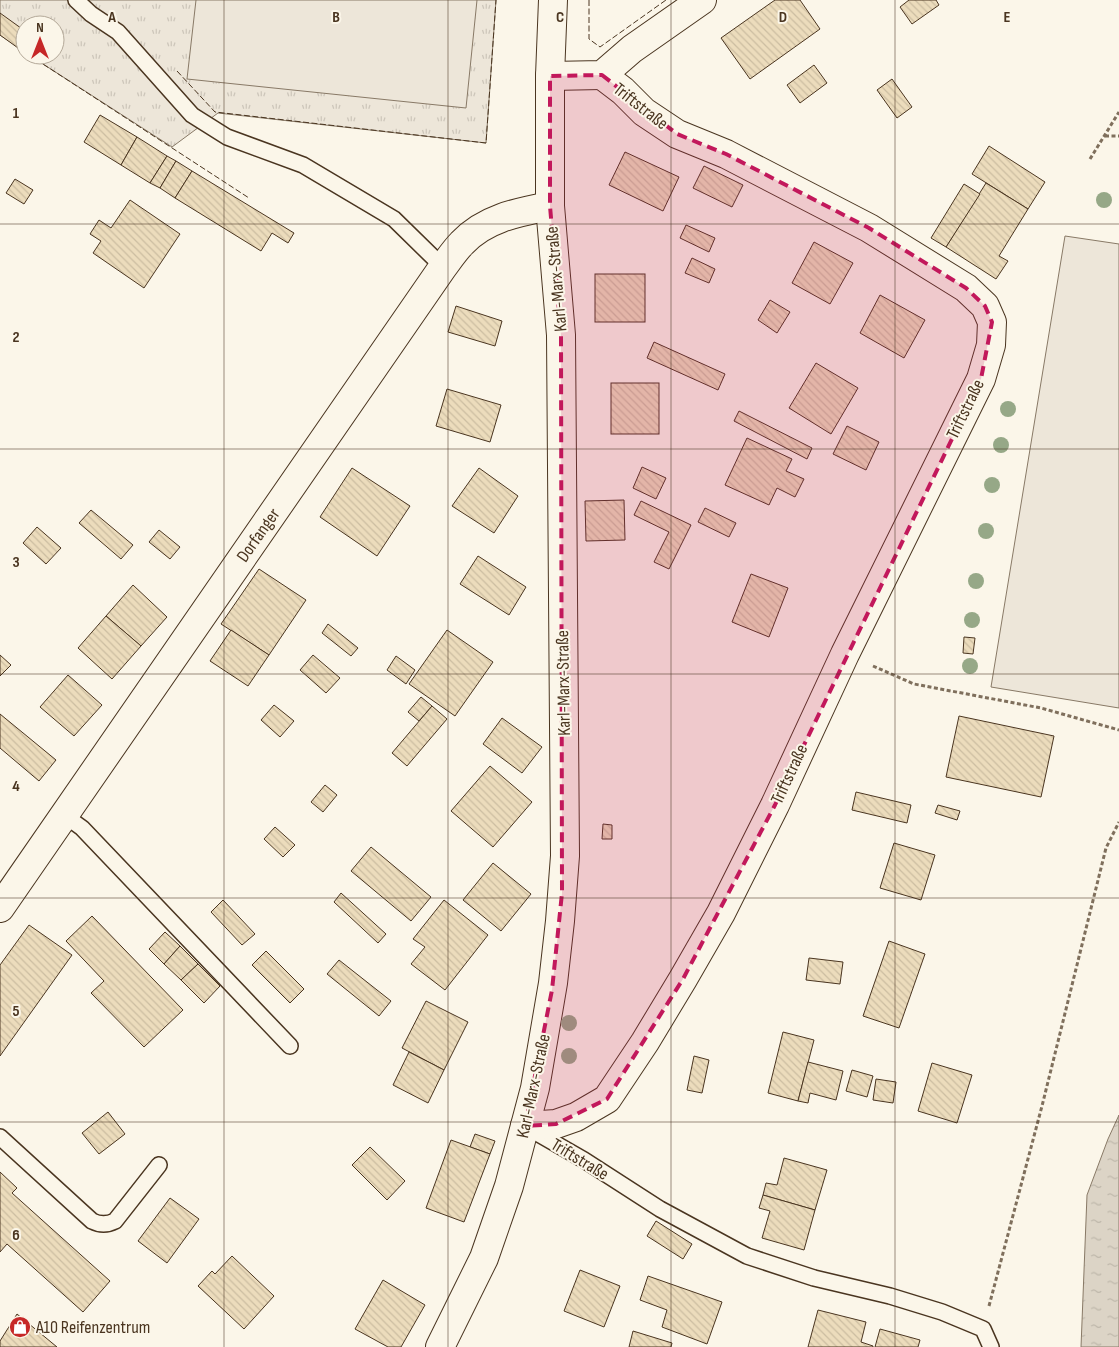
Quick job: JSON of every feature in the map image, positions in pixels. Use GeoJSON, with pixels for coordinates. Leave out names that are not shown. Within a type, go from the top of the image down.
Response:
{"type":"FeatureCollection","features":[{"type":"Feature","properties":{"kind":"street","name":"Karl-Marx-Straße"},"geometry":{"type":"LineString","coordinates":[[440,1347],[484,1258],[509,1186],[535,1088],[553,983],[560,921],[565,856],[561,335],[550,206],[550,76],[553,0]]}},
{"type":"Feature","properties":{"kind":"street"},"geometry":{"type":"LineString","coordinates":[[550,76],[602,75],[632,49],[702,0]]}},
{"type":"Feature","properties":{"kind":"street","name":"Triftstraße"},"geometry":{"type":"LineString","coordinates":[[525,1126],[556,1124],[576,1117],[607,1099],[645,1042],[683,979],[721,913],[775,805],[845,654],[981,379],[991,345],[992,322],[985,306],[966,288],[869,228],[726,154],[677,134],[644,112],[623,91],[602,75]]}},
{"type":"Feature","properties":{"kind":"street","name":"Dorfanger"},"geometry":{"type":"LineString","coordinates":[[0,908],[462,242],[481,227],[500,218],[522,211],[550,206]]}},
{"type":"Feature","properties":{"kind":"lane"},"geometry":{"type":"LineString","coordinates":[[76,0],[91,14],[118,32],[192,115],[227,137],[303,165],[394,219],[443,267]]}},
{"type":"Feature","properties":{"kind":"lane"},"geometry":{"type":"LineString","coordinates":[[64,815],[82,828],[290,1046]]}},
{"type":"Feature","properties":{"kind":"lane","name":"Triftstraße"},"geometry":{"type":"LineString","coordinates":[[525,1126],[584,1160],[660,1209],[747,1256],[814,1278],[908,1301],[942,1312],[983,1329]]}},
{"type":"Feature","properties":{"kind":"lane"},"geometry":{"type":"LineString","coordinates":[[0,1137],[92,1222],[98,1224],[108,1224],[115,1221],[159,1166]]}},
{"type":"Feature","properties":{"kind":"lane"},"geometry":{"type":"LineString","coordinates":[[983,1329],[991,1347]]}},
{"type":"Feature","properties":{"kind":"path"},"geometry":{"type":"LineString","coordinates":[[1090,158],[1119,112]]}},
{"type":"Feature","properties":{"kind":"path"},"geometry":{"type":"LineString","coordinates":[[1104,136],[1119,136]]}},
{"type":"Feature","properties":{"kind":"path"},"geometry":{"type":"LineString","coordinates":[[845,654],[914,684],[1041,708],[1119,730]]}},
{"type":"Feature","properties":{"kind":"path"},"geometry":{"type":"LineString","coordinates":[[983,1329],[1042,1106],[1106,848],[1119,822]]}},
{"type":"Feature","properties":{"kind":"highlighted area"},"geometry":{"type":"Polygon","coordinates":[[[602,75],[677,134],[726,154],[869,228],[966,288],[985,306],[992,322],[981,379],[775,805],[683,979],[607,1099],[556,1124],[525,1126],[552,990],[562,893],[561,335],[550,206],[550,76],[602,75]]]}},
{"type":"Feature","properties":{"kind":"green space"},"geometry":{"type":"Polygon","coordinates":[[[0,0],[496,0],[486,143],[218,113],[172,147],[45,65],[65,65],[65,15],[15,15],[15,45],[0,35],[0,0]]]}},
{"type":"Feature","properties":{"kind":"green space"},"geometry":{"type":"Polygon","coordinates":[[[196,0],[477,0],[466,108],[187,79],[196,0]]]}},
{"type":"Feature","properties":{"kind":"green space"},"geometry":{"type":"Polygon","coordinates":[[[1065,236],[1119,244],[1119,708],[991,687],[1065,236]]]}},
{"type":"Feature","properties":{"kind":"water"},"geometry":{"type":"Polygon","coordinates":[[[1119,1115],[1119,1347],[1081,1347],[1087,1195],[1119,1115]]]}},
{"type":"Feature","properties":{"kind":"building"},"geometry":{"type":"Polygon","coordinates":[[[775,0],[800,0],[820,29],[750,79],[721,38],[775,0]]]}},
{"type":"Feature","properties":{"kind":"building"},"geometry":{"type":"Polygon","coordinates":[[[909,0],[936,0],[939,5],[912,24],[900,7],[909,0]]]}},
{"type":"Feature","properties":{"kind":"building"},"geometry":{"type":"Polygon","coordinates":[[[0,13],[15,24],[15,46],[0,35],[0,13]]]}},
{"type":"Feature","properties":{"kind":"building"},"geometry":{"type":"Polygon","coordinates":[[[814,65],[827,83],[800,103],[787,85],[814,65]]]}},
{"type":"Feature","properties":{"kind":"building"},"geometry":{"type":"Polygon","coordinates":[[[892,79],[912,107],[897,118],[877,90],[892,79]]]}},
{"type":"Feature","properties":{"kind":"building"},"geometry":{"type":"Polygon","coordinates":[[[100,115],[137,137],[121,165],[84,142],[100,115]]]}},
{"type":"Feature","properties":{"kind":"building"},"geometry":{"type":"Polygon","coordinates":[[[137,137],[167,156],[150,183],[121,165],[137,137]]]}},
{"type":"Feature","properties":{"kind":"building"},"geometry":{"type":"Polygon","coordinates":[[[989,146],[1045,182],[1028,209],[972,174],[989,146]]]}},
{"type":"Feature","properties":{"kind":"building"},"geometry":{"type":"Polygon","coordinates":[[[625,152],[679,177],[663,211],[609,185],[625,152]]]}},
{"type":"Feature","properties":{"kind":"building"},"geometry":{"type":"Polygon","coordinates":[[[167,156],[176,161],[160,188],[150,183],[167,156]]]}},
{"type":"Feature","properties":{"kind":"building"},"geometry":{"type":"Polygon","coordinates":[[[176,161],[192,171],[175,198],[160,188],[176,161]]]}},
{"type":"Feature","properties":{"kind":"building"},"geometry":{"type":"Polygon","coordinates":[[[704,166],[743,185],[732,207],[693,188],[704,166]]]}},
{"type":"Feature","properties":{"kind":"building"},"geometry":{"type":"Polygon","coordinates":[[[192,171],[294,233],[288,243],[272,233],[261,251],[175,198],[192,171]]]}},
{"type":"Feature","properties":{"kind":"building"},"geometry":{"type":"Polygon","coordinates":[[[15,179],[33,190],[24,204],[6,193],[15,179]]]}},
{"type":"Feature","properties":{"kind":"building"},"geometry":{"type":"Polygon","coordinates":[[[986,183],[1028,209],[999,256],[1008,261],[996,279],[946,247],[986,183]]]}},
{"type":"Feature","properties":{"kind":"building"},"geometry":{"type":"Polygon","coordinates":[[[964,184],[980,194],[946,247],[931,238],[964,184]]]}},
{"type":"Feature","properties":{"kind":"building"},"geometry":{"type":"Polygon","coordinates":[[[130,200],[180,234],[144,288],[93,253],[101,241],[90,234],[99,220],[111,228],[130,200]]]}},
{"type":"Feature","properties":{"kind":"building"},"geometry":{"type":"Polygon","coordinates":[[[686,225],[715,238],[709,252],[680,238],[686,225]]]}},
{"type":"Feature","properties":{"kind":"building"},"geometry":{"type":"Polygon","coordinates":[[[814,242],[853,263],[830,304],[792,283],[814,242]]]}},
{"type":"Feature","properties":{"kind":"building"},"geometry":{"type":"Polygon","coordinates":[[[692,258],[715,269],[709,283],[685,273],[692,258]]]}},
{"type":"Feature","properties":{"kind":"building"},"geometry":{"type":"Polygon","coordinates":[[[595,274],[645,274],[645,322],[595,322],[595,274]]]}},
{"type":"Feature","properties":{"kind":"building"},"geometry":{"type":"Polygon","coordinates":[[[880,295],[925,320],[904,358],[860,333],[880,295]]]}},
{"type":"Feature","properties":{"kind":"building"},"geometry":{"type":"Polygon","coordinates":[[[770,300],[790,312],[777,333],[758,320],[770,300]]]}},
{"type":"Feature","properties":{"kind":"building"},"geometry":{"type":"Polygon","coordinates":[[[456,306],[502,321],[495,346],[448,332],[456,306]]]}},
{"type":"Feature","properties":{"kind":"building"},"geometry":{"type":"Polygon","coordinates":[[[654,342],[725,374],[718,390],[647,358],[654,342]]]}},
{"type":"Feature","properties":{"kind":"building"},"geometry":{"type":"Polygon","coordinates":[[[816,363],[858,388],[831,434],[789,408],[816,363]]]}},
{"type":"Feature","properties":{"kind":"building"},"geometry":{"type":"Polygon","coordinates":[[[611,383],[659,383],[659,434],[611,434],[611,383]]]}},
{"type":"Feature","properties":{"kind":"building"},"geometry":{"type":"Polygon","coordinates":[[[447,389],[501,405],[490,442],[436,426],[447,389]]]}},
{"type":"Feature","properties":{"kind":"building"},"geometry":{"type":"Polygon","coordinates":[[[739,411],[812,448],[807,459],[734,421],[739,411]]]}},
{"type":"Feature","properties":{"kind":"building"},"geometry":{"type":"Polygon","coordinates":[[[847,426],[879,442],[866,470],[833,454],[847,426]]]}},
{"type":"Feature","properties":{"kind":"building"},"geometry":{"type":"Polygon","coordinates":[[[747,438],[792,459],[786,471],[804,479],[795,497],[777,488],[769,505],[725,485],[747,438]]]}},
{"type":"Feature","properties":{"kind":"building"},"geometry":{"type":"Polygon","coordinates":[[[642,467],[666,478],[656,499],[633,488],[642,467]]]}},
{"type":"Feature","properties":{"kind":"building"},"geometry":{"type":"Polygon","coordinates":[[[352,468],[410,506],[377,556],[320,517],[352,468]]]}},
{"type":"Feature","properties":{"kind":"building"},"geometry":{"type":"Polygon","coordinates":[[[479,468],[518,496],[494,533],[452,506],[479,468]]]}},
{"type":"Feature","properties":{"kind":"building"},"geometry":{"type":"Polygon","coordinates":[[[624,500],[625,540],[586,541],[585,501],[624,500]]]}},
{"type":"Feature","properties":{"kind":"building"},"geometry":{"type":"Polygon","coordinates":[[[641,501],[691,525],[669,569],[654,562],[669,532],[634,515],[641,501]]]}},
{"type":"Feature","properties":{"kind":"building"},"geometry":{"type":"Polygon","coordinates":[[[705,508],[736,523],[729,537],[698,522],[705,508]]]}},
{"type":"Feature","properties":{"kind":"building"},"geometry":{"type":"Polygon","coordinates":[[[91,510],[133,545],[121,559],[79,523],[91,510]]]}},
{"type":"Feature","properties":{"kind":"building"},"geometry":{"type":"Polygon","coordinates":[[[37,527],[61,548],[46,564],[23,543],[37,527]]]}},
{"type":"Feature","properties":{"kind":"building"},"geometry":{"type":"Polygon","coordinates":[[[159,530],[180,547],[170,559],[149,542],[159,530]]]}},
{"type":"Feature","properties":{"kind":"building"},"geometry":{"type":"Polygon","coordinates":[[[478,556],[526,587],[509,615],[460,584],[478,556]]]}},
{"type":"Feature","properties":{"kind":"building"},"geometry":{"type":"Polygon","coordinates":[[[259,569],[306,600],[269,655],[221,624],[259,569]]]}},
{"type":"Feature","properties":{"kind":"building"},"geometry":{"type":"Polygon","coordinates":[[[751,574],[788,588],[769,637],[732,622],[751,574]]]}},
{"type":"Feature","properties":{"kind":"building"},"geometry":{"type":"Polygon","coordinates":[[[133,585],[167,617],[141,646],[106,616],[133,585]]]}},
{"type":"Feature","properties":{"kind":"building"},"geometry":{"type":"Polygon","coordinates":[[[106,616],[141,646],[112,679],[78,648],[106,616]]]}},
{"type":"Feature","properties":{"kind":"building"},"geometry":{"type":"Polygon","coordinates":[[[328,624],[358,648],[351,656],[322,633],[328,624]]]}},
{"type":"Feature","properties":{"kind":"building"},"geometry":{"type":"Polygon","coordinates":[[[231,630],[269,655],[248,686],[210,661],[231,630]]]}},
{"type":"Feature","properties":{"kind":"building"},"geometry":{"type":"Polygon","coordinates":[[[447,630],[493,662],[455,716],[409,684],[447,630]]]}},
{"type":"Feature","properties":{"kind":"building"},"geometry":{"type":"Polygon","coordinates":[[[964,637],[975,638],[973,654],[963,653],[964,637]]]}},
{"type":"Feature","properties":{"kind":"building"},"geometry":{"type":"Polygon","coordinates":[[[0,655],[11,665],[0,676],[0,655]]]}},
{"type":"Feature","properties":{"kind":"building"},"geometry":{"type":"Polygon","coordinates":[[[313,655],[340,678],[326,693],[300,670],[313,655]]]}},
{"type":"Feature","properties":{"kind":"building"},"geometry":{"type":"Polygon","coordinates":[[[396,656],[415,670],[406,684],[387,670],[396,656]]]}},
{"type":"Feature","properties":{"kind":"building"},"geometry":{"type":"Polygon","coordinates":[[[68,675],[102,705],[74,736],[40,707],[68,675]]]}},
{"type":"Feature","properties":{"kind":"building"},"geometry":{"type":"Polygon","coordinates":[[[421,697],[432,706],[419,721],[408,712],[421,697]]]}},
{"type":"Feature","properties":{"kind":"building"},"geometry":{"type":"Polygon","coordinates":[[[274,705],[294,721],[280,737],[261,720],[274,705]]]}},
{"type":"Feature","properties":{"kind":"building"},"geometry":{"type":"Polygon","coordinates":[[[432,706],[447,719],[407,766],[392,753],[432,706]]]}},
{"type":"Feature","properties":{"kind":"building"},"geometry":{"type":"Polygon","coordinates":[[[0,714],[56,760],[39,781],[0,748],[0,714]]]}},
{"type":"Feature","properties":{"kind":"building"},"geometry":{"type":"Polygon","coordinates":[[[959,716],[1054,736],[1041,797],[946,777],[959,716]]]}},
{"type":"Feature","properties":{"kind":"building"},"geometry":{"type":"Polygon","coordinates":[[[502,718],[542,747],[522,773],[483,744],[502,718]]]}},
{"type":"Feature","properties":{"kind":"building"},"geometry":{"type":"Polygon","coordinates":[[[490,766],[532,802],[493,847],[451,811],[490,766]]]}},
{"type":"Feature","properties":{"kind":"building"},"geometry":{"type":"Polygon","coordinates":[[[325,785],[337,795],[323,812],[311,802],[325,785]]]}},
{"type":"Feature","properties":{"kind":"building"},"geometry":{"type":"Polygon","coordinates":[[[856,792],[911,805],[907,823],[852,810],[856,792]]]}},
{"type":"Feature","properties":{"kind":"building"},"geometry":{"type":"Polygon","coordinates":[[[938,805],[960,811],[957,820],[935,813],[938,805]]]}},
{"type":"Feature","properties":{"kind":"building"},"geometry":{"type":"Polygon","coordinates":[[[603,824],[612,825],[612,839],[602,839],[603,824]]]}},
{"type":"Feature","properties":{"kind":"building"},"geometry":{"type":"Polygon","coordinates":[[[275,827],[295,845],[283,857],[264,839],[275,827]]]}},
{"type":"Feature","properties":{"kind":"building"},"geometry":{"type":"Polygon","coordinates":[[[894,843],[935,855],[921,900],[880,888],[894,843]]]}},
{"type":"Feature","properties":{"kind":"building"},"geometry":{"type":"Polygon","coordinates":[[[371,847],[431,897],[411,921],[351,871],[371,847]]]}},
{"type":"Feature","properties":{"kind":"building"},"geometry":{"type":"Polygon","coordinates":[[[493,863],[531,894],[501,931],[463,900],[493,863]]]}},
{"type":"Feature","properties":{"kind":"building"},"geometry":{"type":"Polygon","coordinates":[[[341,893],[386,934],[378,943],[334,902],[341,893]]]}},
{"type":"Feature","properties":{"kind":"building"},"geometry":{"type":"Polygon","coordinates":[[[223,900],[255,934],[242,945],[211,912],[223,900]]]}},
{"type":"Feature","properties":{"kind":"building"},"geometry":{"type":"Polygon","coordinates":[[[444,900],[488,935],[445,990],[411,964],[425,947],[413,939],[444,900]]]}},
{"type":"Feature","properties":{"kind":"building"},"geometry":{"type":"Polygon","coordinates":[[[92,916],[183,1010],[144,1047],[91,993],[104,981],[66,941],[92,916]]]}},
{"type":"Feature","properties":{"kind":"building"},"geometry":{"type":"Polygon","coordinates":[[[29,925],[72,955],[0,1056],[0,965],[29,925]]]}},
{"type":"Feature","properties":{"kind":"building"},"geometry":{"type":"Polygon","coordinates":[[[165,932],[180,946],[164,964],[149,949],[165,932]]]}},
{"type":"Feature","properties":{"kind":"building"},"geometry":{"type":"Polygon","coordinates":[[[889,941],[925,954],[899,1028],[863,1016],[889,941]]]}},
{"type":"Feature","properties":{"kind":"building"},"geometry":{"type":"Polygon","coordinates":[[[180,946],[198,964],[181,980],[164,964],[180,946]]]}},
{"type":"Feature","properties":{"kind":"building"},"geometry":{"type":"Polygon","coordinates":[[[266,951],[304,989],[290,1003],[252,965],[266,951]]]}},
{"type":"Feature","properties":{"kind":"building"},"geometry":{"type":"Polygon","coordinates":[[[809,958],[843,962],[840,984],[806,980],[809,958]]]}},
{"type":"Feature","properties":{"kind":"building"},"geometry":{"type":"Polygon","coordinates":[[[339,960],[391,1001],[379,1016],[327,974],[339,960]]]}},
{"type":"Feature","properties":{"kind":"building"},"geometry":{"type":"Polygon","coordinates":[[[198,964],[220,986],[204,1003],[181,980],[198,964]]]}},
{"type":"Feature","properties":{"kind":"building"},"geometry":{"type":"Polygon","coordinates":[[[426,1001],[468,1022],[444,1070],[402,1048],[426,1001]]]}},
{"type":"Feature","properties":{"kind":"building"},"geometry":{"type":"Polygon","coordinates":[[[783,1032],[814,1040],[798,1101],[768,1093],[783,1032]]]}},
{"type":"Feature","properties":{"kind":"building"},"geometry":{"type":"Polygon","coordinates":[[[409,1052],[444,1070],[428,1103],[393,1085],[409,1052]]]}},
{"type":"Feature","properties":{"kind":"building"},"geometry":{"type":"Polygon","coordinates":[[[694,1056],[709,1060],[702,1093],[687,1090],[694,1056]]]}},
{"type":"Feature","properties":{"kind":"building"},"geometry":{"type":"Polygon","coordinates":[[[808,1062],[843,1071],[836,1100],[810,1093],[808,1103],[798,1101],[808,1062]]]}},
{"type":"Feature","properties":{"kind":"building"},"geometry":{"type":"Polygon","coordinates":[[[932,1063],[972,1075],[957,1123],[918,1111],[932,1063]]]}},
{"type":"Feature","properties":{"kind":"building"},"geometry":{"type":"Polygon","coordinates":[[[852,1070],[873,1076],[867,1097],[846,1091],[852,1070]]]}},
{"type":"Feature","properties":{"kind":"building"},"geometry":{"type":"Polygon","coordinates":[[[876,1079],[896,1082],[893,1103],[873,1100],[876,1079]]]}},
{"type":"Feature","properties":{"kind":"building"},"geometry":{"type":"Polygon","coordinates":[[[108,1112],[125,1134],[99,1154],[82,1133],[108,1112]]]}},
{"type":"Feature","properties":{"kind":"building"},"geometry":{"type":"Polygon","coordinates":[[[475,1134],[495,1141],[490,1154],[470,1147],[475,1134]]]}},
{"type":"Feature","properties":{"kind":"building"},"geometry":{"type":"Polygon","coordinates":[[[451,1140],[490,1154],[464,1222],[426,1208],[451,1140]]]}},
{"type":"Feature","properties":{"kind":"building"},"geometry":{"type":"Polygon","coordinates":[[[370,1147],[405,1181],[387,1200],[352,1165],[370,1147]]]}},
{"type":"Feature","properties":{"kind":"building"},"geometry":{"type":"Polygon","coordinates":[[[784,1158],[827,1170],[815,1210],[763,1195],[766,1183],[777,1185],[784,1158]]]}},
{"type":"Feature","properties":{"kind":"building"},"geometry":{"type":"Polygon","coordinates":[[[0,1172],[17,1188],[12,1193],[110,1281],[83,1312],[7,1244],[0,1252],[0,1172]]]}},
{"type":"Feature","properties":{"kind":"building"},"geometry":{"type":"Polygon","coordinates":[[[763,1195],[815,1210],[804,1250],[762,1238],[770,1211],[759,1208],[763,1195]]]}},
{"type":"Feature","properties":{"kind":"building"},"geometry":{"type":"Polygon","coordinates":[[[170,1198],[199,1219],[167,1263],[138,1241],[170,1198]]]}},
{"type":"Feature","properties":{"kind":"building"},"geometry":{"type":"Polygon","coordinates":[[[656,1221],[692,1244],[683,1259],[647,1236],[656,1221]]]}},
{"type":"Feature","properties":{"kind":"building"},"geometry":{"type":"Polygon","coordinates":[[[232,1256],[274,1296],[244,1329],[198,1286],[212,1271],[215,1274],[232,1256]]]}},
{"type":"Feature","properties":{"kind":"building"},"geometry":{"type":"Polygon","coordinates":[[[580,1270],[620,1286],[604,1327],[564,1311],[580,1270]]]}},
{"type":"Feature","properties":{"kind":"building"},"geometry":{"type":"Polygon","coordinates":[[[648,1276],[722,1302],[707,1344],[662,1327],[667,1310],[640,1300],[648,1276]]]}},
{"type":"Feature","properties":{"kind":"building"},"geometry":{"type":"Polygon","coordinates":[[[383,1280],[425,1305],[401,1347],[388,1347],[355,1329],[383,1280]]]}},
{"type":"Feature","properties":{"kind":"building"},"geometry":{"type":"Polygon","coordinates":[[[818,1310],[866,1322],[861,1342],[873,1347],[808,1347],[818,1310]]]}},
{"type":"Feature","properties":{"kind":"building","name":"A10 Reifenzentrum"},"geometry":{"type":"Polygon","coordinates":[[[17,1314],[57,1347],[0,1347],[0,1341],[17,1314]]]}},
{"type":"Feature","properties":{"kind":"building"},"geometry":{"type":"Polygon","coordinates":[[[880,1329],[920,1340],[918,1347],[875,1347],[880,1329]]]}},
{"type":"Feature","properties":{"kind":"building"},"geometry":{"type":"Polygon","coordinates":[[[633,1331],[672,1343],[671,1347],[629,1347],[633,1331]]]}},
{"type":"Feature","properties":{"kind":"fence"},"geometry":{"type":"LineString","coordinates":[[177,71],[215,112],[486,143],[496,0]]}},
{"type":"Feature","properties":{"kind":"fence"},"geometry":{"type":"LineString","coordinates":[[589,0],[589,39],[600,47],[666,0]]}},
{"type":"Feature","properties":{"kind":"fence"},"geometry":{"type":"LineString","coordinates":[[44,65],[249,198]]}},
{"type":"Feature","properties":{"kind":"place","name":"A10 Reifenzentrum"},"geometry":{"type":"Point","coordinates":[20,1327]}}]}
